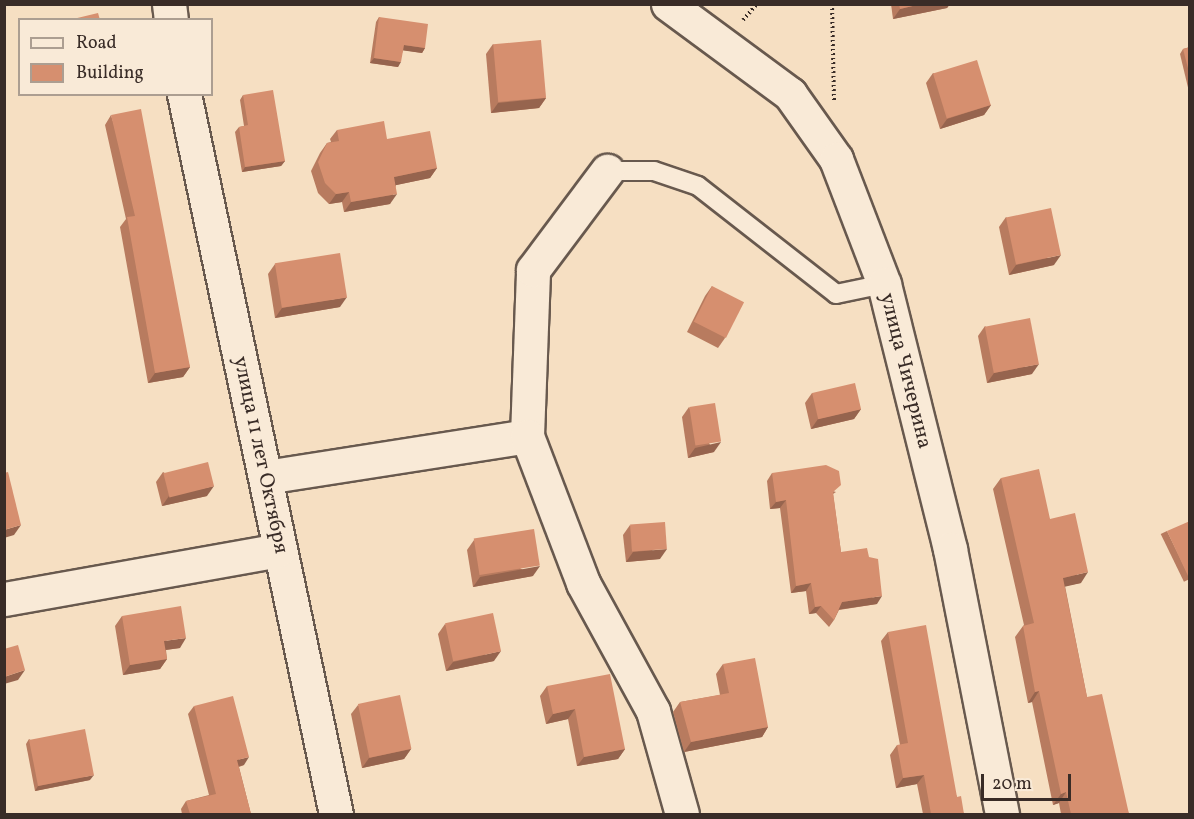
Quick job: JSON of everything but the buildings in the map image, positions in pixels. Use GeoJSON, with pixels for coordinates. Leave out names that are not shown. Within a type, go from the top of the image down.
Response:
{"type":"FeatureCollection","features":[{"type":"Feature","properties":{"kind":"street","name":"улица Чичерина"},"geometry":{"type":"LineString","coordinates":[[668,4],[790,94],[836,159],[884,284],[950,549],[1002,814]]}},
{"type":"Feature","properties":{"kind":"street","name":"улица 11 лет Октября"},"geometry":{"type":"LineString","coordinates":[[184,96],[336,814]]}},
{"type":"Feature","properties":{"kind":"street"},"geometry":{"type":"LineString","coordinates":[[607,171],[533,270],[527,436],[583,583],[653,711],[682,814]]}},
{"type":"Feature","properties":{"kind":"street"},"geometry":{"type":"LineString","coordinates":[[266,477],[527,436]]}},
{"type":"Feature","properties":{"kind":"street"},"geometry":{"type":"LineString","coordinates":[[4,599],[279,550]]}},
{"type":"Feature","properties":{"kind":"lane"},"geometry":{"type":"LineString","coordinates":[[607,171],[654,171],[698,186],[836,294],[884,284]]}},
{"type":"Feature","properties":{"kind":"path"},"geometry":{"type":"LineString","coordinates":[[832,4],[835,112]]}}]}
